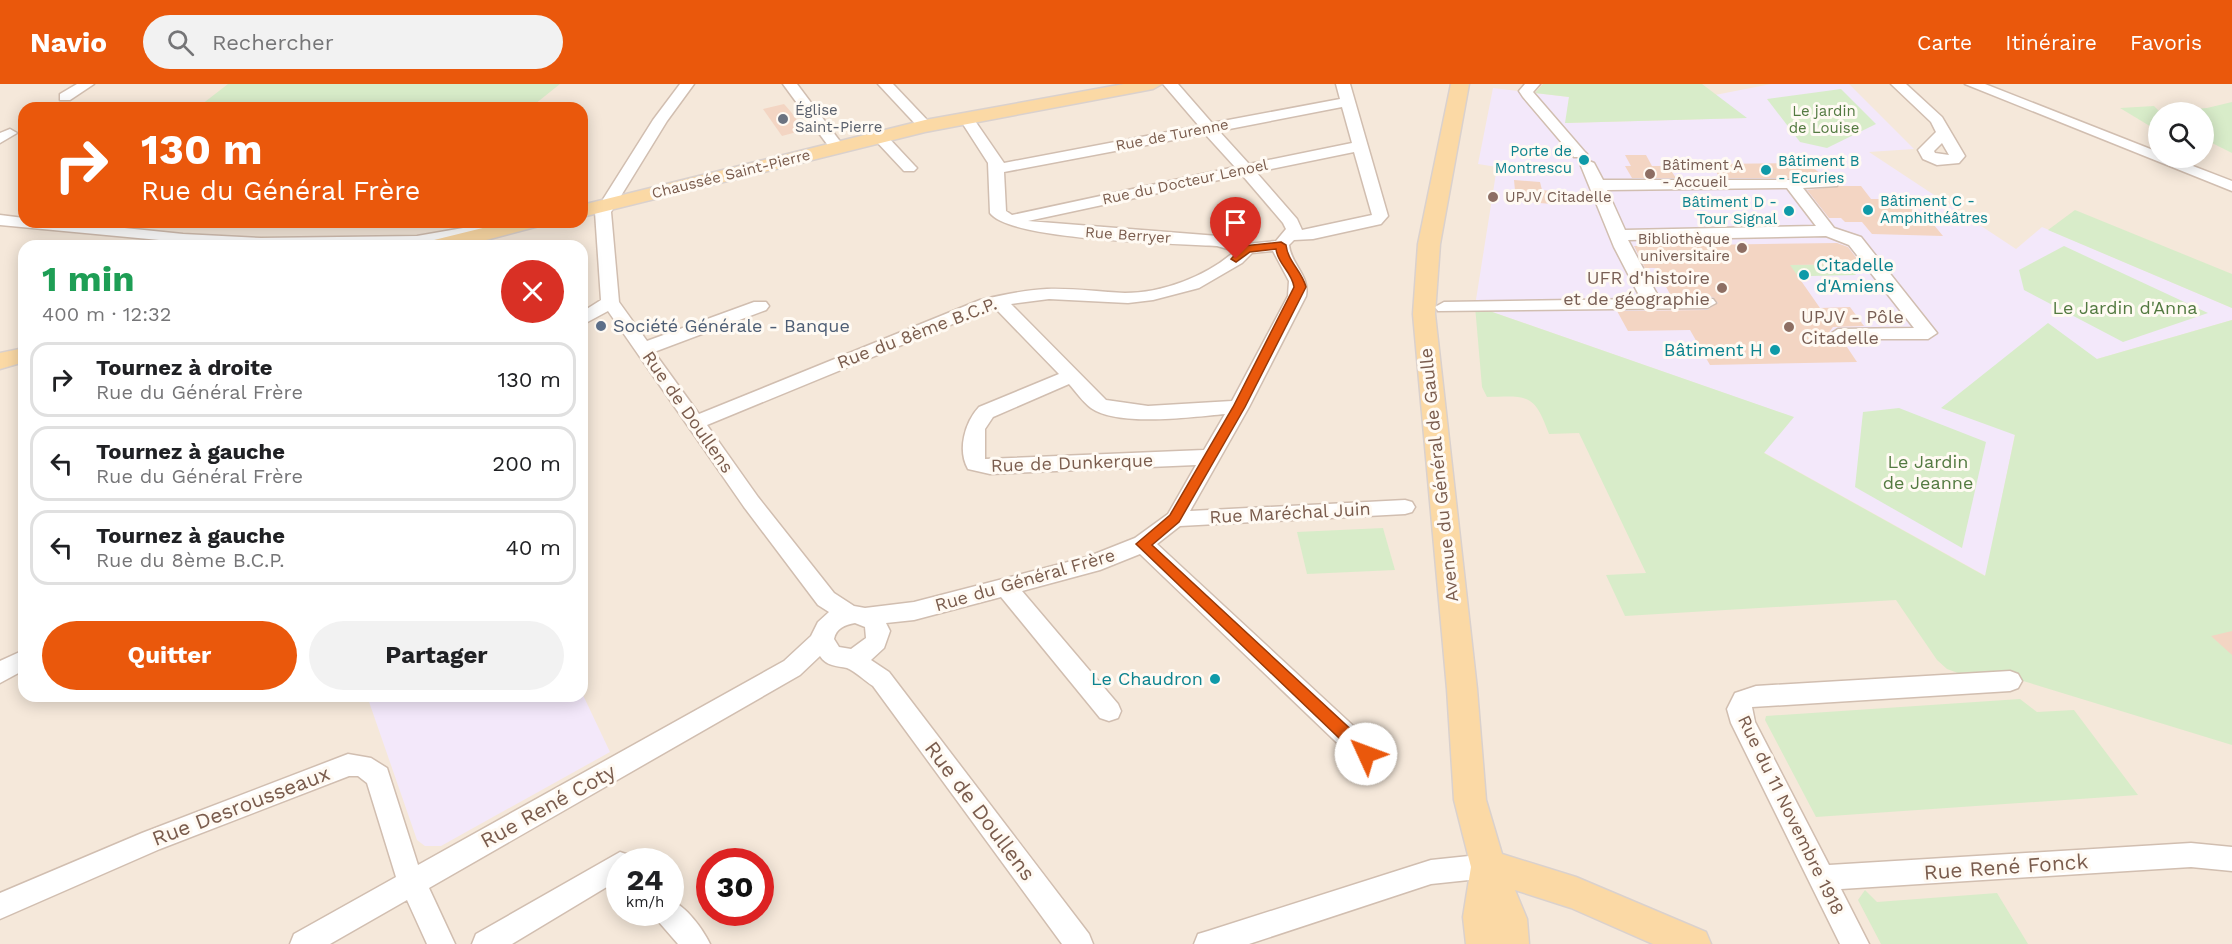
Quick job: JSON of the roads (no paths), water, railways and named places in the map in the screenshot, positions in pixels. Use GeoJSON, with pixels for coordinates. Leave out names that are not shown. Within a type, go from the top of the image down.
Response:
{"type":"FeatureCollection","features":[{"type":"Feature","properties":{"kind":"main road","name":"Chaussée Saint-Pierre"},"geometry":{"type":"LineString","coordinates":[[588,209],[925,126],[1098,89],[1154,84]]}},
{"type":"Feature","properties":{"kind":"main road","name":"Avenue du Général de Gaulle"},"geometry":{"type":"LineString","coordinates":[[1460,84],[1429,244],[1424,314],[1462,689],[1470,800],[1502,870],[1511,944]]}},
{"type":"Feature","properties":{"kind":"main road"},"geometry":{"type":"LineString","coordinates":[[461,240],[508,228]]}},
{"type":"Feature","properties":{"kind":"main road"},"geometry":{"type":"LineString","coordinates":[[0,361],[18,356]]}},
{"type":"Feature","properties":{"kind":"main road"},"geometry":{"type":"LineString","coordinates":[[1484,944],[1481,917],[1502,870],[1576,892],[1693,944]]}},
{"type":"Feature","properties":{"kind":"street"},"geometry":{"type":"LineString","coordinates":[[65,97],[87,84]]}},
{"type":"Feature","properties":{"kind":"street"},"geometry":{"type":"LineString","coordinates":[[588,316],[610,302],[603,212],[660,120],[687,84]]}},
{"type":"Feature","properties":{"kind":"street"},"geometry":{"type":"LineString","coordinates":[[790,84],[837,148]]}},
{"type":"Feature","properties":{"kind":"street"},"geometry":{"type":"LineString","coordinates":[[885,84],[925,126]]}},
{"type":"Feature","properties":{"kind":"street"},"geometry":{"type":"LineString","coordinates":[[1170,84],[1291,222],[1294,229],[1286,240]]}},
{"type":"Feature","properties":{"kind":"street"},"geometry":{"type":"LineString","coordinates":[[1246,249],[1379,218],[1343,84]]}},
{"type":"Feature","properties":{"kind":"street"},"geometry":{"type":"LineString","coordinates":[[1533,84],[1526,92],[1584,160],[1598,185],[1622,247],[1653,304]]}},
{"type":"Feature","properties":{"kind":"street"},"geometry":{"type":"LineString","coordinates":[[1898,84],[1937,120],[1944,133]]}},
{"type":"Feature","properties":{"kind":"street"},"geometry":{"type":"LineString","coordinates":[[1972,84],[2148,154]]}},
{"type":"Feature","properties":{"kind":"street","name":"Rue de Turenne"},"geometry":{"type":"LineString","coordinates":[[996,169],[1348,102]]}},
{"type":"Feature","properties":{"kind":"street"},"geometry":{"type":"LineString","coordinates":[[966,118],[996,164],[998,213],[1010,222]]}},
{"type":"Feature","properties":{"kind":"street"},"geometry":{"type":"LineString","coordinates":[[880,137],[909,168]]}},
{"type":"Feature","properties":{"kind":"street","name":"Rue du Docteur Lenoel"},"geometry":{"type":"LineString","coordinates":[[1010,222],[1040,212],[1246,169],[1358,142]]}},
{"type":"Feature","properties":{"kind":"street"},"geometry":{"type":"LineString","coordinates":[[2185,168],[2232,186]]}},
{"type":"Feature","properties":{"kind":"street"},"geometry":{"type":"LineString","coordinates":[[1791,183],[1828,231]]}},
{"type":"Feature","properties":{"kind":"street"},"geometry":{"type":"LineString","coordinates":[[1598,185],[1831,183]]}},
{"type":"Feature","properties":{"kind":"street"},"geometry":{"type":"LineString","coordinates":[[0,220],[18,222]]}},
{"type":"Feature","properties":{"kind":"street","name":"Rue Berryer"},"geometry":{"type":"LineString","coordinates":[[1010,222],[1037,228],[1218,241],[1246,249]]}},
{"type":"Feature","properties":{"kind":"street"},"geometry":{"type":"LineString","coordinates":[[83,228],[207,240]]}},
{"type":"Feature","properties":{"kind":"street"},"geometry":{"type":"LineString","coordinates":[[420,240],[496,228]]}},
{"type":"Feature","properties":{"kind":"street"},"geometry":{"type":"LineString","coordinates":[[1618,235],[1828,231],[1854,241],[1928,333],[1838,335]]}},
{"type":"Feature","properties":{"kind":"street","name":"Rue du Général Frère"},"geometry":{"type":"LineString","coordinates":[[851,636],[914,611],[1092,564],[1143,544],[1175,519],[1239,407],[1300,287],[1298,279],[1282,255],[1286,240]]}},
{"type":"Feature","properties":{"kind":"street","name":"Rue du 8ème B.C.P."},"geometry":{"type":"LineString","coordinates":[[696,422],[998,301],[1049,294],[1128,298],[1153,296],[1192,284],[1236,259],[1246,249]]}},
{"type":"Feature","properties":{"kind":"street"},"geometry":{"type":"LineString","coordinates":[[998,301],[1099,404],[1117,411],[1239,407]]}},
{"type":"Feature","properties":{"kind":"street","name":"Rue de Doullens"},"geometry":{"type":"LineString","coordinates":[[610,302],[751,502],[826,599],[881,679],[1079,944]]}},
{"type":"Feature","properties":{"kind":"street"},"geometry":{"type":"LineString","coordinates":[[1444,307],[1707,303]]}},
{"type":"Feature","properties":{"kind":"street"},"geometry":{"type":"LineString","coordinates":[[644,349],[760,306]]}},
{"type":"Feature","properties":{"kind":"street","name":"Rue de Dunkerque"},"geometry":{"type":"LineString","coordinates":[[1071,376],[986,412],[977,419],[975,464],[990,468],[1210,457]]}},
{"type":"Feature","properties":{"kind":"street","name":"Rue Maréchal Juin"},"geometry":{"type":"LineString","coordinates":[[1175,519],[1405,507]]}},
{"type":"Feature","properties":{"kind":"street"},"geometry":{"type":"LineString","coordinates":[[1143,544],[1366,754]]}},
{"type":"Feature","properties":{"kind":"street"},"geometry":{"type":"LineString","coordinates":[[1005,586],[1109,711]]}},
{"type":"Feature","properties":{"kind":"street","name":"Rue René Coty"},"geometry":{"type":"LineString","coordinates":[[304,944],[851,636]]}},
{"type":"Feature","properties":{"kind":"street"},"geometry":{"type":"LineString","coordinates":[[0,673],[18,662]]}},
{"type":"Feature","properties":{"kind":"street","name":"Rue du 11 Novembre 1918"},"geometry":{"type":"LineString","coordinates":[[1855,944],[1743,723],[1739,709],[1743,700],[1756,696],[2010,681]]}},
{"type":"Feature","properties":{"kind":"street","name":"Rue Desrousseaux"},"geometry":{"type":"LineString","coordinates":[[0,906],[151,842],[348,765],[362,766],[378,776],[411,884]]}},
{"type":"Feature","properties":{"kind":"street","name":"Rue René Fonck"},"geometry":{"type":"LineString","coordinates":[[1822,878],[2191,855],[2232,859]]}},
{"type":"Feature","properties":{"kind":"street"},"geometry":{"type":"LineString","coordinates":[[1208,944],[1431,872],[1502,870]]}},
{"type":"Feature","properties":{"kind":"street"},"geometry":{"type":"LineString","coordinates":[[486,944],[606,872]]}},
{"type":"Feature","properties":{"kind":"street"},"geometry":{"type":"LineString","coordinates":[[411,884],[441,944]]}},
{"type":"Feature","properties":{"kind":"street"},"geometry":{"type":"LineString","coordinates":[[680,926],[696,944]]}},
{"type":"Feature","properties":{"kind":"place","name":"Église Saint-Pierre"},"geometry":{"type":"Point","coordinates":[783,119]}},
{"type":"Feature","properties":{"kind":"place","name":"Porte de Montrescu"},"geometry":{"type":"Point","coordinates":[1584,160]}},
{"type":"Feature","properties":{"kind":"place","name":"Bâtiment B - Ecuries"},"geometry":{"type":"Point","coordinates":[1766,170]}},
{"type":"Feature","properties":{"kind":"place","name":"Bâtiment A - Accueil"},"geometry":{"type":"Point","coordinates":[1650,174]}},
{"type":"Feature","properties":{"kind":"place","name":"UPJV Citadelle"},"geometry":{"type":"Point","coordinates":[1493,197]}},
{"type":"Feature","properties":{"kind":"place","name":"Bâtiment C - Amphithéâtres"},"geometry":{"type":"Point","coordinates":[1868,210]}},
{"type":"Feature","properties":{"kind":"place","name":"Bâtiment D - Tour Signal"},"geometry":{"type":"Point","coordinates":[1789,211]}},
{"type":"Feature","properties":{"kind":"place","name":"Bibliothèque universitaire"},"geometry":{"type":"Point","coordinates":[1742,248]}},
{"type":"Feature","properties":{"kind":"place","name":"Citadelle d'Amiens"},"geometry":{"type":"Point","coordinates":[1804,275]}},
{"type":"Feature","properties":{"kind":"place","name":"UFR d'histoire et de géographie"},"geometry":{"type":"Point","coordinates":[1722,288]}},
{"type":"Feature","properties":{"kind":"place","name":"Société Générale - Banque"},"geometry":{"type":"Point","coordinates":[601,326]}},
{"type":"Feature","properties":{"kind":"place","name":"UPJV - Pôle Citadelle"},"geometry":{"type":"Point","coordinates":[1789,327]}},
{"type":"Feature","properties":{"kind":"place","name":"Bâtiment H"},"geometry":{"type":"Point","coordinates":[1775,350]}},
{"type":"Feature","properties":{"kind":"place","name":"Le Chaudron"},"geometry":{"type":"Point","coordinates":[1215,679]}},
{"type":"Feature","properties":{"kind":"park label","name":"Le jardin de Louise"},"geometry":{"type":"Point","coordinates":[1824,120]}},
{"type":"Feature","properties":{"kind":"park label","name":"Le Jardin d'Anna"},"geometry":{"type":"Point","coordinates":[2125,308]}},
{"type":"Feature","properties":{"kind":"park label","name":"Le Jardin de Jeanne"},"geometry":{"type":"Point","coordinates":[1928,472]}}]}
